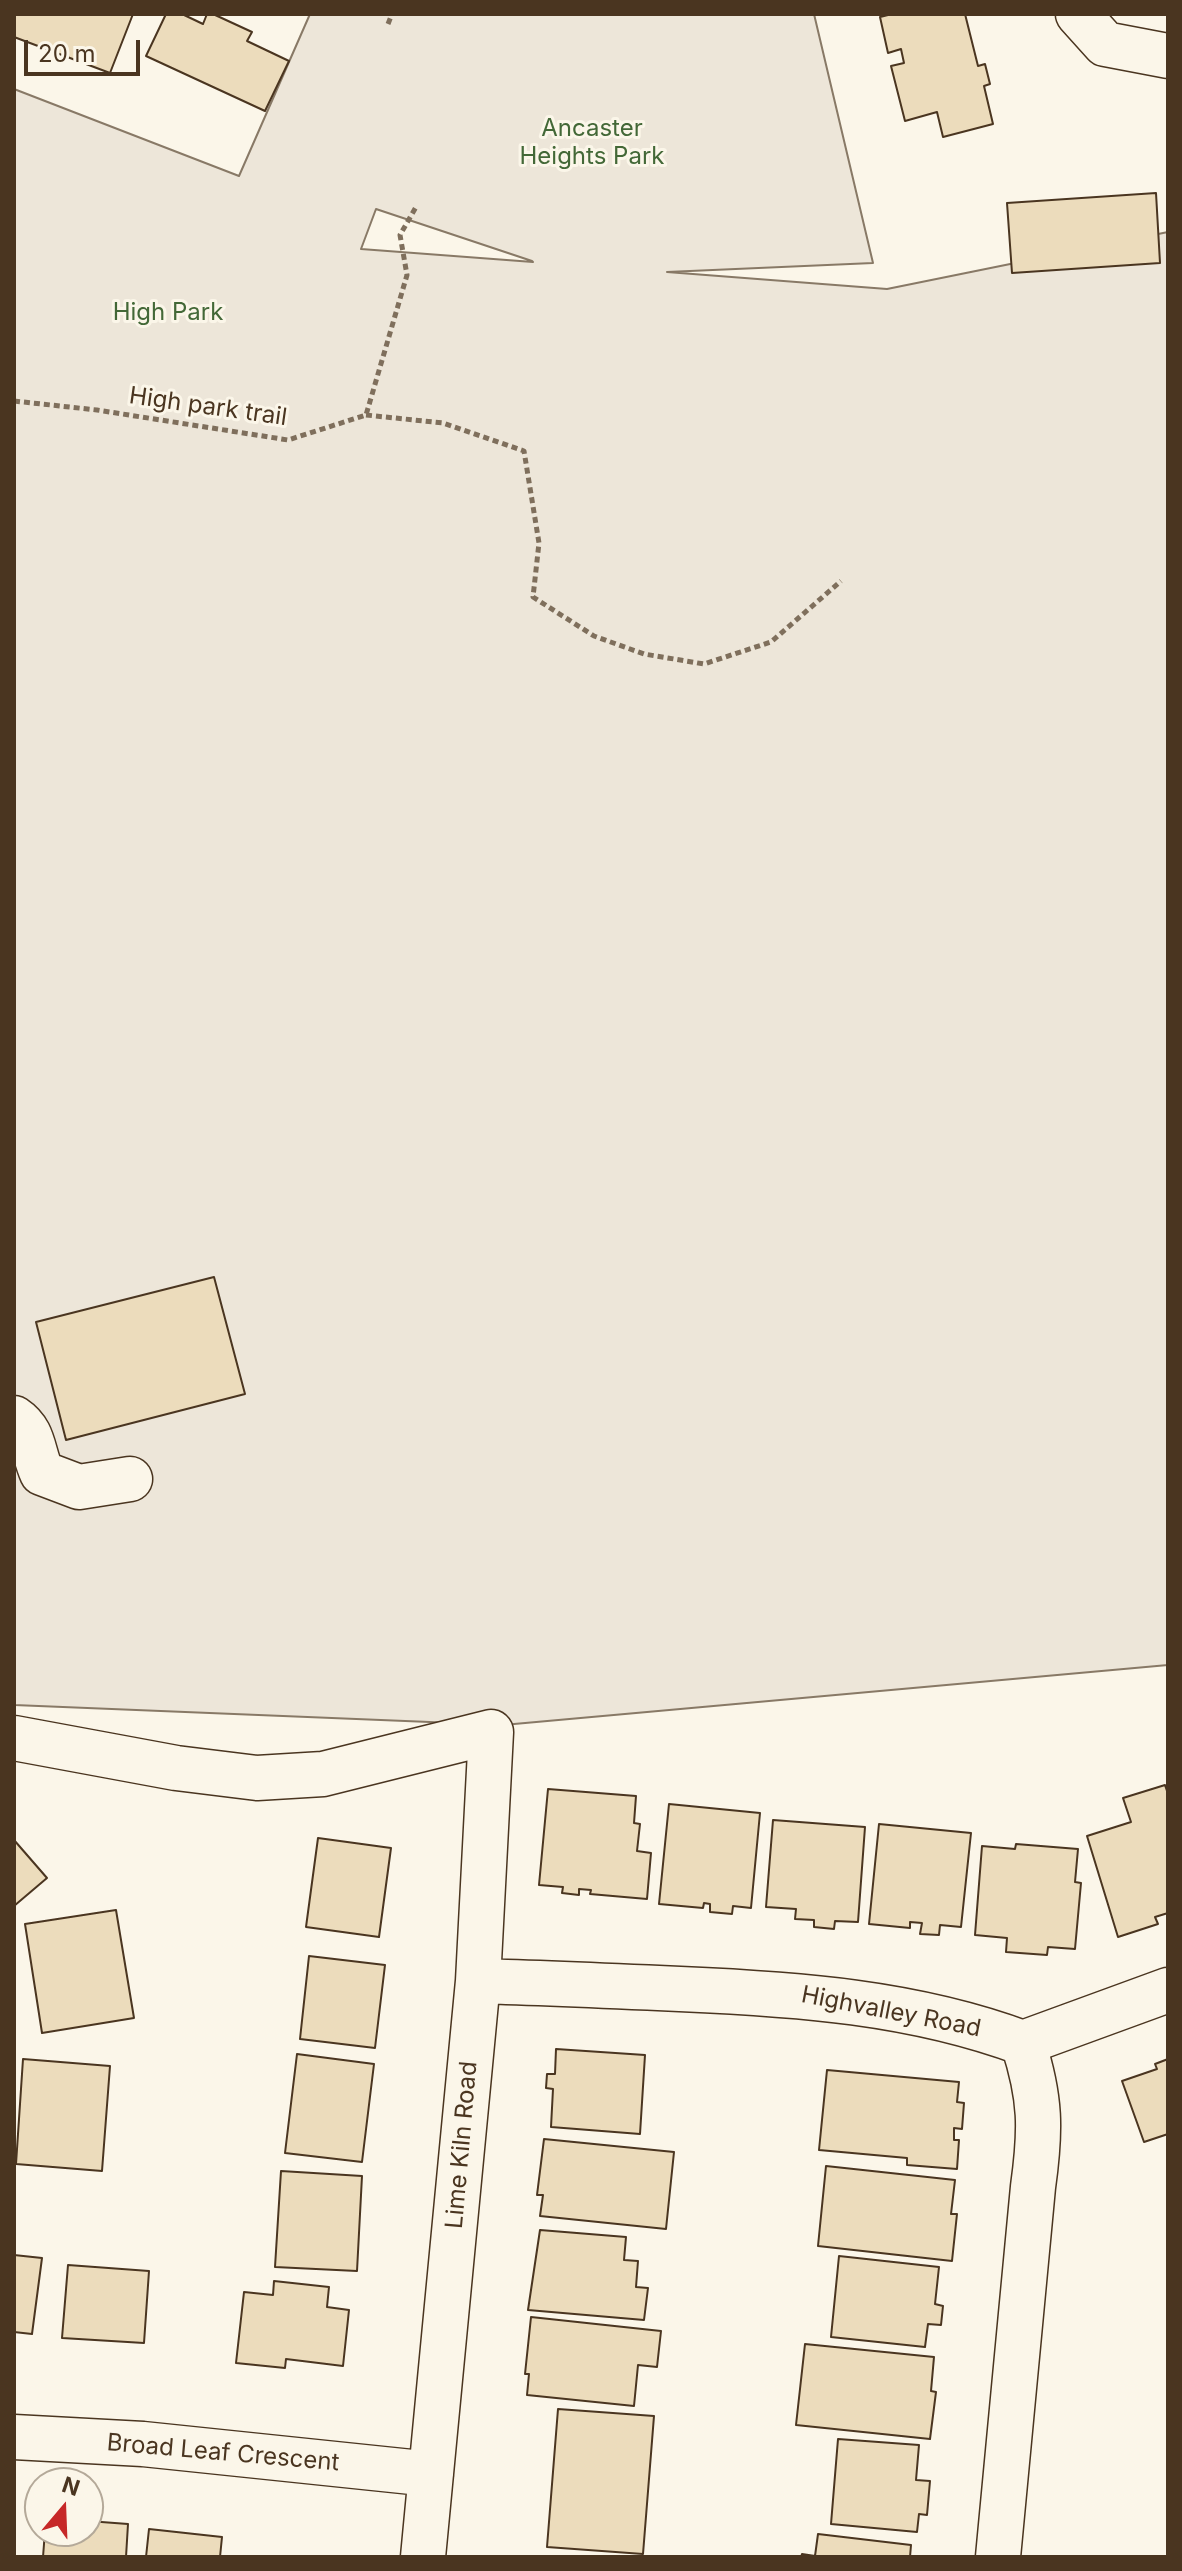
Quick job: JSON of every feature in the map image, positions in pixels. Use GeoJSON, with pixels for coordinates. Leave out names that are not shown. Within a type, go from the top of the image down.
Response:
{"type":"FeatureCollection","features":[{"type":"Feature","properties":{"kind":"street"},"geometry":{"type":"LineString","coordinates":[[1078,14],[1105,44],[1168,56]]}},
{"type":"Feature","properties":{"kind":"street"},"geometry":{"type":"LineString","coordinates":[[14,1418],[29,1429],[42,1473],[79,1487],[130,1479]]}},
{"type":"Feature","properties":{"kind":"street","name":"Lime Kiln Road"},"geometry":{"type":"LineString","coordinates":[[14,1738],[176,1768],[257,1778],[323,1774],[491,1732],[478,1981],[423,2557]]}},
{"type":"Feature","properties":{"kind":"street","name":"Highvalley Road"},"geometry":{"type":"LineString","coordinates":[[478,1981],[789,1994],[885,2007],[978,2026],[1023,2043]]}},
{"type":"Feature","properties":{"kind":"street"},"geometry":{"type":"LineString","coordinates":[[998,2557],[1040,2134],[1034,2077],[1023,2043],[1168,1990]]}},
{"type":"Feature","properties":{"kind":"street","name":"Broad Leaf Crescent"},"geometry":{"type":"LineString","coordinates":[[14,2437],[143,2444],[431,2474]]}},
{"type":"Feature","properties":{"kind":"path"},"geometry":{"type":"LineString","coordinates":[[388,24],[392,14]]}},
{"type":"Feature","properties":{"kind":"path"},"geometry":{"type":"LineString","coordinates":[[416,207],[400,235],[407,275],[366,415],[443,423],[524,451],[539,543],[533,597],[606,641],[644,654],[704,664],[771,642],[841,581]]}},
{"type":"Feature","properties":{"kind":"path","name":"High park trail"},"geometry":{"type":"LineString","coordinates":[[14,401],[97,410],[288,440],[366,415]]}},
{"type":"Feature","properties":{"kind":"green space"},"geometry":{"type":"Polygon","coordinates":[[[310,14],[814,14],[873,263],[667,272],[887,289],[1168,232],[1168,1665],[503,1725],[14,1705],[14,89],[239,176],[310,14]],[[376,209],[361,249],[533,262],[376,209]]]}},
{"type":"Feature","properties":{"kind":"building"},"geometry":{"type":"Polygon","coordinates":[[[14,14],[133,14],[110,73],[14,37],[14,14]]]}},
{"type":"Feature","properties":{"kind":"building"},"geometry":{"type":"Polygon","coordinates":[[[166,14],[182,14],[203,24],[207,14],[213,14],[252,32],[247,41],[289,61],[265,111],[146,56],[166,14]]]}},
{"type":"Feature","properties":{"kind":"building"},"geometry":{"type":"Polygon","coordinates":[[[892,14],[965,14],[978,66],[985,64],[990,84],[984,86],[993,124],[943,137],[937,112],[905,121],[891,66],[904,63],[901,49],[888,53],[880,17],[892,14]]]}},
{"type":"Feature","properties":{"kind":"building"},"geometry":{"type":"Polygon","coordinates":[[[1156,193],[1160,263],[1012,273],[1007,203],[1156,193]]]}},
{"type":"Feature","properties":{"kind":"building"},"geometry":{"type":"Polygon","coordinates":[[[214,1277],[245,1394],[66,1440],[36,1322],[214,1277]]]}},
{"type":"Feature","properties":{"kind":"building"},"geometry":{"type":"Polygon","coordinates":[[[1165,1785],[1168,1794],[1168,1913],[1155,1917],[1158,1924],[1118,1937],[1087,1836],[1131,1822],[1123,1798],[1165,1785]]]}},
{"type":"Feature","properties":{"kind":"building"},"geometry":{"type":"Polygon","coordinates":[[[548,1789],[636,1796],[634,1823],[640,1824],[637,1851],[651,1853],[647,1899],[590,1894],[591,1890],[579,1889],[579,1895],[562,1893],[563,1887],[539,1885],[548,1789]]]}},
{"type":"Feature","properties":{"kind":"building"},"geometry":{"type":"Polygon","coordinates":[[[669,1804],[760,1813],[751,1908],[733,1906],[732,1914],[710,1912],[710,1904],[704,1903],[703,1908],[659,1904],[669,1804]]]}},
{"type":"Feature","properties":{"kind":"building"},"geometry":{"type":"Polygon","coordinates":[[[773,1820],[865,1827],[858,1922],[835,1921],[834,1929],[814,1927],[814,1920],[795,1919],[796,1909],[766,1907],[773,1820]]]}},
{"type":"Feature","properties":{"kind":"building"},"geometry":{"type":"Polygon","coordinates":[[[879,1824],[971,1833],[961,1927],[940,1925],[939,1935],[920,1934],[922,1923],[910,1922],[910,1928],[869,1924],[879,1824]]]}},
{"type":"Feature","properties":{"kind":"building"},"geometry":{"type":"Polygon","coordinates":[[[318,1838],[391,1848],[379,1937],[306,1927],[318,1838]]]}},
{"type":"Feature","properties":{"kind":"building"},"geometry":{"type":"Polygon","coordinates":[[[14,1840],[47,1878],[14,1906],[14,1840]]]}},
{"type":"Feature","properties":{"kind":"building"},"geometry":{"type":"Polygon","coordinates":[[[1016,1844],[1078,1849],[1075,1882],[1081,1883],[1075,1949],[1048,1947],[1047,1955],[1006,1952],[1007,1938],[975,1935],[982,1846],[1015,1849],[1016,1844]]]}},
{"type":"Feature","properties":{"kind":"building"},"geometry":{"type":"Polygon","coordinates":[[[116,1910],[134,2018],[42,2033],[25,1924],[116,1910]]]}},
{"type":"Feature","properties":{"kind":"building"},"geometry":{"type":"Polygon","coordinates":[[[309,1956],[385,1965],[375,2048],[300,2039],[309,1956]]]}},
{"type":"Feature","properties":{"kind":"building"},"geometry":{"type":"Polygon","coordinates":[[[556,2049],[645,2055],[640,2134],[551,2127],[553,2089],[546,2088],[547,2074],[555,2074],[556,2049]]]}},
{"type":"Feature","properties":{"kind":"building"},"geometry":{"type":"Polygon","coordinates":[[[297,2054],[374,2064],[362,2162],[285,2153],[297,2054]]]}},
{"type":"Feature","properties":{"kind":"building"},"geometry":{"type":"Polygon","coordinates":[[[23,2059],[110,2066],[102,2171],[16,2164],[23,2059]]]}},
{"type":"Feature","properties":{"kind":"building"},"geometry":{"type":"Polygon","coordinates":[[[1168,2059],[1168,2134],[1144,2142],[1122,2081],[1157,2069],[1155,2064],[1168,2059]]]}},
{"type":"Feature","properties":{"kind":"building"},"geometry":{"type":"Polygon","coordinates":[[[827,2070],[959,2082],[957,2102],[964,2103],[962,2129],[954,2128],[954,2140],[959,2140],[957,2169],[907,2165],[907,2158],[819,2150],[827,2070]]]}},
{"type":"Feature","properties":{"kind":"building"},"geometry":{"type":"Polygon","coordinates":[[[544,2139],[674,2152],[666,2229],[540,2216],[543,2195],[537,2195],[544,2139]]]}},
{"type":"Feature","properties":{"kind":"building"},"geometry":{"type":"Polygon","coordinates":[[[826,2166],[955,2180],[951,2214],[957,2214],[952,2261],[818,2246],[826,2166]]]}},
{"type":"Feature","properties":{"kind":"building"},"geometry":{"type":"Polygon","coordinates":[[[281,2171],[362,2176],[357,2271],[275,2267],[281,2171]]]}},
{"type":"Feature","properties":{"kind":"building"},"geometry":{"type":"Polygon","coordinates":[[[540,2230],[626,2237],[624,2260],[638,2261],[636,2287],[648,2288],[644,2320],[528,2310],[540,2230]]]}},
{"type":"Feature","properties":{"kind":"building"},"geometry":{"type":"Polygon","coordinates":[[[14,2255],[42,2258],[32,2334],[14,2332],[14,2255]]]}},
{"type":"Feature","properties":{"kind":"building"},"geometry":{"type":"Polygon","coordinates":[[[839,2256],[939,2267],[935,2304],[943,2306],[941,2325],[928,2324],[925,2347],[831,2337],[839,2256]]]}},
{"type":"Feature","properties":{"kind":"building"},"geometry":{"type":"Polygon","coordinates":[[[68,2265],[149,2271],[144,2343],[62,2338],[68,2265]]]}},
{"type":"Feature","properties":{"kind":"building"},"geometry":{"type":"Polygon","coordinates":[[[274,2281],[329,2287],[327,2307],[349,2310],[343,2366],[286,2359],[285,2368],[236,2363],[244,2292],[273,2295],[274,2281]]]}},
{"type":"Feature","properties":{"kind":"building"},"geometry":{"type":"Polygon","coordinates":[[[531,2317],[661,2331],[657,2367],[638,2365],[634,2406],[527,2395],[529,2374],[525,2374],[531,2317]]]}},
{"type":"Feature","properties":{"kind":"building"},"geometry":{"type":"Polygon","coordinates":[[[805,2344],[934,2357],[931,2391],[936,2392],[930,2439],[796,2425],[805,2344]]]}},
{"type":"Feature","properties":{"kind":"building"},"geometry":{"type":"Polygon","coordinates":[[[558,2409],[654,2416],[643,2554],[547,2547],[558,2409]]]}},
{"type":"Feature","properties":{"kind":"building"},"geometry":{"type":"Polygon","coordinates":[[[838,2439],[919,2445],[916,2480],[930,2481],[927,2515],[919,2514],[917,2532],[831,2524],[838,2439]]]}},
{"type":"Feature","properties":{"kind":"building"},"geometry":{"type":"Polygon","coordinates":[[[104,2522],[128,2524],[126,2557],[43,2557],[44,2547],[104,2547],[104,2522]]]}},
{"type":"Feature","properties":{"kind":"building"},"geometry":{"type":"Polygon","coordinates":[[[149,2529],[222,2537],[220,2557],[146,2557],[149,2529]]]}},
{"type":"Feature","properties":{"kind":"building"},"geometry":{"type":"Polygon","coordinates":[[[818,2534],[911,2545],[910,2557],[801,2557],[802,2554],[815,2556],[818,2534]]]}},
{"type":"Feature","properties":{"kind":"park label","name":"Ancaster Heights Park"},"geometry":{"type":"Point","coordinates":[592,143]}},
{"type":"Feature","properties":{"kind":"park label","name":"High Park"},"geometry":{"type":"Point","coordinates":[168,313]}}]}
